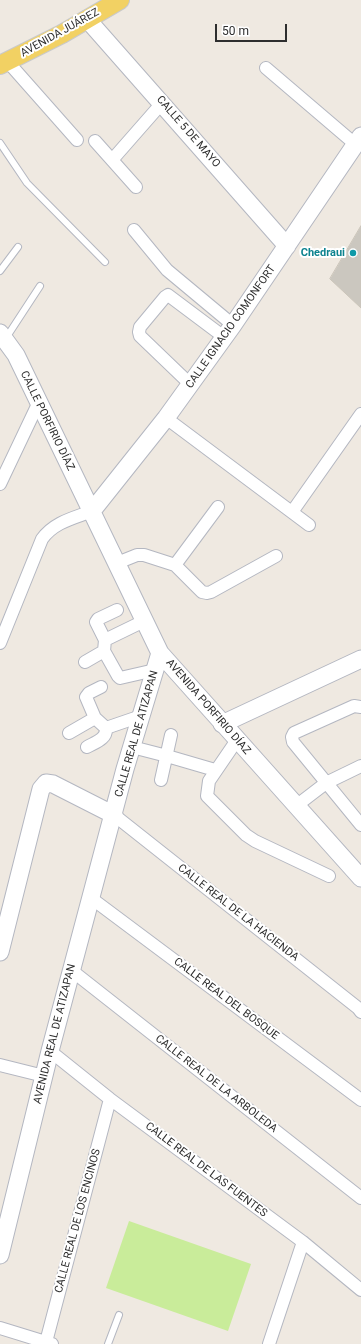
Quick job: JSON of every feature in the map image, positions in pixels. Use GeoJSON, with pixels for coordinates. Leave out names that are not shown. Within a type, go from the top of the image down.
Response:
{"type":"FeatureCollection","features":[{"type":"Feature","properties":{"kind":"main road","name":"AVENIDA JUÁREZ"},"geometry":{"type":"LineString","coordinates":[[4,63],[62,34],[120,0]]}},
{"type":"Feature","properties":{"kind":"street","name":"CALLE 5 DE MAYO"},"geometry":{"type":"LineString","coordinates":[[87,19],[287,246]]}},
{"type":"Feature","properties":{"kind":"street"},"geometry":{"type":"LineString","coordinates":[[4,63],[77,140]]}},
{"type":"Feature","properties":{"kind":"street"},"geometry":{"type":"LineString","coordinates":[[266,68],[358,140]]}},
{"type":"Feature","properties":{"kind":"street"},"geometry":{"type":"LineString","coordinates":[[112,160],[162,103]]}},
{"type":"Feature","properties":{"kind":"street","name":"CALLE IGNACIO COMONFORT"},"geometry":{"type":"LineString","coordinates":[[92,512],[166,418],[229,331],[358,140]]}},
{"type":"Feature","properties":{"kind":"street"},"geometry":{"type":"LineString","coordinates":[[95,141],[136,187]]}},
{"type":"Feature","properties":{"kind":"street"},"geometry":{"type":"LineString","coordinates":[[134,230],[167,270],[229,331]]}},
{"type":"Feature","properties":{"kind":"street"},"geometry":{"type":"LineString","coordinates":[[190,384],[140,336],[140,327],[168,295],[229,331]]}},
{"type":"Feature","properties":{"kind":"street","name":"CALLE PORFIRIO DÍAZ"},"geometry":{"type":"LineString","coordinates":[[3,336],[16,355],[38,404],[92,512]]}},
{"type":"Feature","properties":{"kind":"street"},"geometry":{"type":"LineString","coordinates":[[0,484],[38,404]]}},
{"type":"Feature","properties":{"kind":"street"},"geometry":{"type":"LineString","coordinates":[[292,512],[361,414]]}},
{"type":"Feature","properties":{"kind":"street"},"geometry":{"type":"LineString","coordinates":[[166,418],[309,525]]}},
{"type":"Feature","properties":{"kind":"street"},"geometry":{"type":"LineString","coordinates":[[175,565],[218,507]]}},
{"type":"Feature","properties":{"kind":"street"},"geometry":{"type":"LineString","coordinates":[[0,643],[42,539],[54,526],[92,512]]}},
{"type":"Feature","properties":{"kind":"street","name":"AVENIDA PORFIRIO DÍAZ"},"geometry":{"type":"LineString","coordinates":[[92,512],[160,653],[361,878]]}},
{"type":"Feature","properties":{"kind":"street"},"geometry":{"type":"LineString","coordinates":[[117,563],[137,555],[175,565],[202,592],[207,594],[276,556]]}},
{"type":"Feature","properties":{"kind":"street"},"geometry":{"type":"LineString","coordinates":[[117,610],[98,618],[96,622],[104,646],[118,676],[120,678],[155,670]]}},
{"type":"Feature","properties":{"kind":"street"},"geometry":{"type":"LineString","coordinates":[[85,662],[104,646],[144,621]]}},
{"type":"Feature","properties":{"kind":"street","name":"CALLE REAL DE ATIZAPAN"},"geometry":{"type":"LineString","coordinates":[[114,815],[132,747],[160,653]]}},
{"type":"Feature","properties":{"kind":"street"},"geometry":{"type":"LineString","coordinates":[[222,724],[361,659]]}},
{"type":"Feature","properties":{"kind":"street"},"geometry":{"type":"LineString","coordinates":[[101,687],[89,693],[86,697],[95,718],[106,728]]}},
{"type":"Feature","properties":{"kind":"street"},"geometry":{"type":"LineString","coordinates":[[361,707],[354,706],[294,733],[292,737],[293,742],[361,825]]}},
{"type":"Feature","properties":{"kind":"street"},"geometry":{"type":"LineString","coordinates":[[106,728],[141,716]]}},
{"type":"Feature","properties":{"kind":"street"},"geometry":{"type":"LineString","coordinates":[[69,733],[95,718]]}},
{"type":"Feature","properties":{"kind":"street"},"geometry":{"type":"LineString","coordinates":[[88,747],[105,737],[106,728]]}},
{"type":"Feature","properties":{"kind":"street"},"geometry":{"type":"LineString","coordinates":[[161,780],[171,735]]}},
{"type":"Feature","properties":{"kind":"street"},"geometry":{"type":"LineString","coordinates":[[237,740],[208,781],[207,796],[246,835],[255,841],[329,876]]}},
{"type":"Feature","properties":{"kind":"street"},"geometry":{"type":"LineString","coordinates":[[132,747],[215,770]]}},
{"type":"Feature","properties":{"kind":"street"},"geometry":{"type":"LineString","coordinates":[[296,806],[326,783],[361,766]]}},
{"type":"Feature","properties":{"kind":"street"},"geometry":{"type":"LineString","coordinates":[[0,952],[41,790],[46,783],[53,784],[114,815]]}},
{"type":"Feature","properties":{"kind":"street","name":"AVENIDA REAL DE ATIZAPAN"},"geometry":{"type":"LineString","coordinates":[[0,1255],[50,1051],[114,815]]}},
{"type":"Feature","properties":{"kind":"street","name":"CALLE REAL DE LA HACIENDA"},"geometry":{"type":"LineString","coordinates":[[114,815],[358,1008],[361,1012]]}},
{"type":"Feature","properties":{"kind":"street","name":"CALLE REAL DEL BOSQUE"},"geometry":{"type":"LineString","coordinates":[[91,898],[361,1100]]}},
{"type":"Feature","properties":{"kind":"street","name":"CALLE REAL DE LA ARBOLEDA"},"geometry":{"type":"LineString","coordinates":[[71,970],[361,1198]]}},
{"type":"Feature","properties":{"kind":"street","name":"CALLE REAL DE LAS FUENTES"},"geometry":{"type":"LineString","coordinates":[[50,1051],[110,1099],[303,1242],[361,1290]]}},
{"type":"Feature","properties":{"kind":"street"},"geometry":{"type":"LineString","coordinates":[[0,1065],[44,1076]]}},
{"type":"Feature","properties":{"kind":"street","name":"CALLE REAL DE LOS ENCINOS"},"geometry":{"type":"LineString","coordinates":[[49,1343],[110,1099]]}},
{"type":"Feature","properties":{"kind":"street"},"geometry":{"type":"LineString","coordinates":[[269,1344],[303,1242]]}},
{"type":"Feature","properties":{"kind":"street"},"geometry":{"type":"LineString","coordinates":[[0,1328],[49,1343]]}},
{"type":"Feature","properties":{"kind":"lane"},"geometry":{"type":"LineString","coordinates":[[0,143],[27,183],[105,262]]}},
{"type":"Feature","properties":{"kind":"lane"},"geometry":{"type":"LineString","coordinates":[[0,271],[18,247]]}},
{"type":"Feature","properties":{"kind":"lane"},"geometry":{"type":"LineString","coordinates":[[3,336],[40,286]]}},
{"type":"Feature","properties":{"kind":"lane"},"geometry":{"type":"LineString","coordinates":[[108,1344],[119,1315]]}},
{"type":"Feature","properties":{"kind":"green space"},"geometry":{"type":"Polygon","coordinates":[[[129,1221],[251,1264],[228,1331],[106,1288],[129,1221]]]}},
{"type":"Feature","properties":{"kind":"building","name":"Chedraui"},"geometry":{"type":"Polygon","coordinates":[[[361,226],[361,308],[330,279],[361,226]]]}},
{"type":"Feature","properties":{"kind":"place","name":"Chedraui"},"geometry":{"type":"Point","coordinates":[353,253]}}]}
